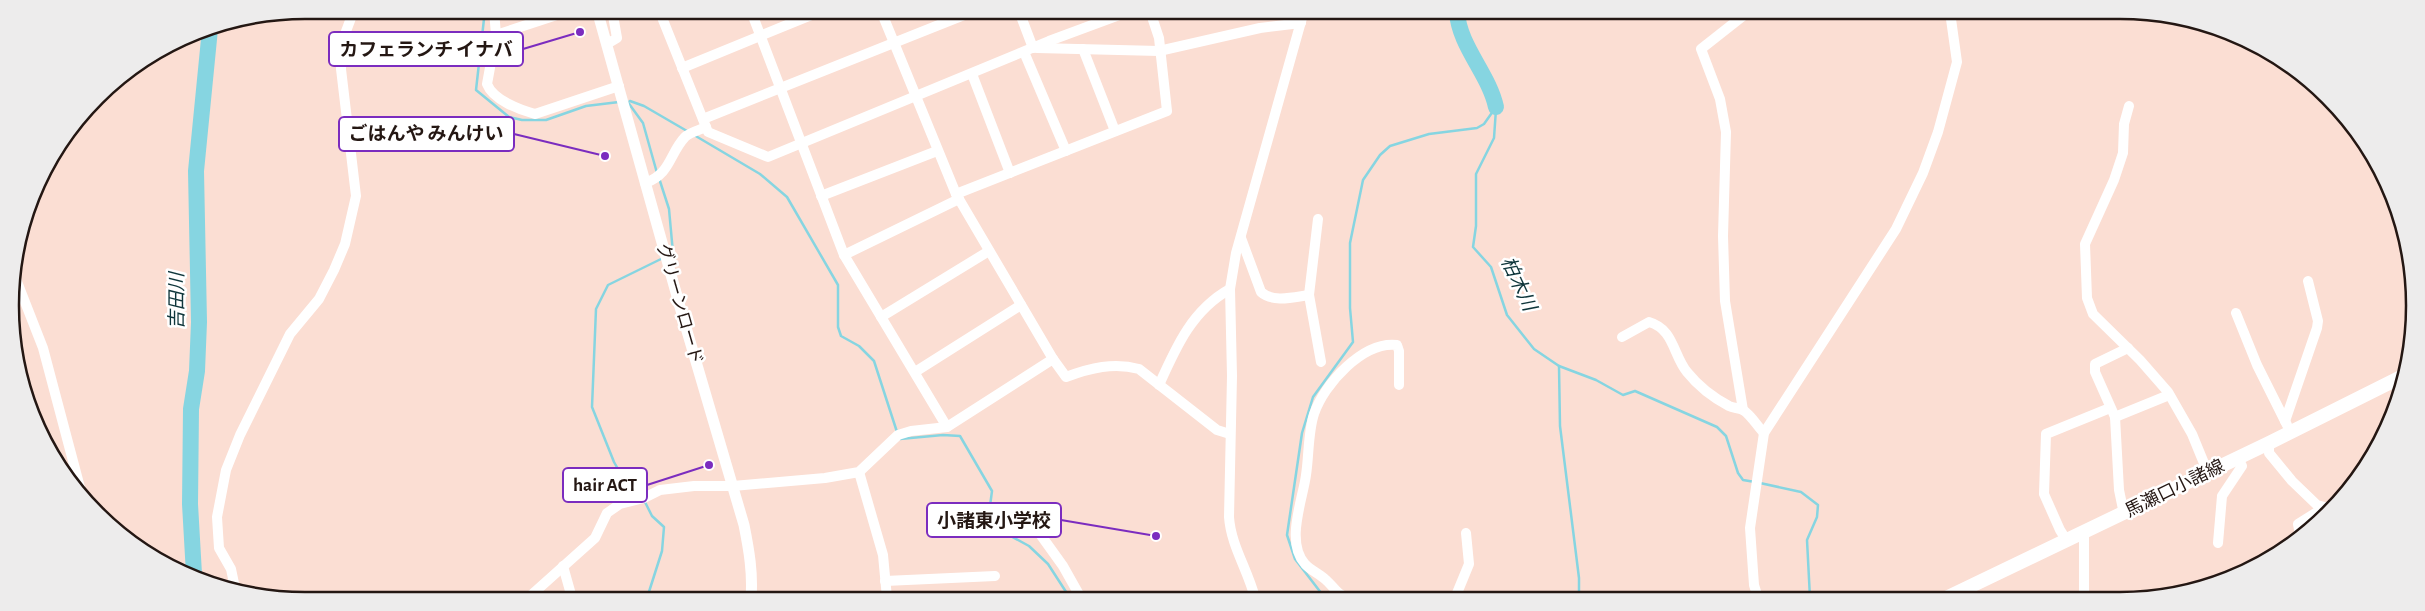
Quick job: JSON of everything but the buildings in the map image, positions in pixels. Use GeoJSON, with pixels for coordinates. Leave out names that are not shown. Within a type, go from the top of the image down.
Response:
{"type":"FeatureCollection","features":[{"type":"Feature","properties":{"kind":"main road","name":"馬瀬口小諸線"},"geometry":{"type":"LineString","coordinates":[[1959,592],[2269,443],[2287,427],[2396,379]]}},
{"type":"Feature","properties":{"kind":"street"},"geometry":{"type":"LineString","coordinates":[[234,583],[231,569],[219,548],[217,517],[226,470],[240,435],[290,334],[319,299],[334,270],[345,244],[356,196],[341,69],[342,42],[351,19]]}},
{"type":"Feature","properties":{"kind":"street"},"geometry":{"type":"LineString","coordinates":[[495,19],[496,35],[487,84],[489,89],[522,111],[535,114],[618,86]]}},
{"type":"Feature","properties":{"kind":"street"},"geometry":{"type":"LineString","coordinates":[[496,35],[545,19]]}},
{"type":"Feature","properties":{"kind":"street","name":"グリーンロード"},"geometry":{"type":"LineString","coordinates":[[600,19],[733,486],[750,551],[751,592]]}},
{"type":"Feature","properties":{"kind":"street"},"geometry":{"type":"LineString","coordinates":[[607,44],[617,38],[614,19]]}},
{"type":"Feature","properties":{"kind":"street"},"geometry":{"type":"LineString","coordinates":[[663,19],[708,132],[768,156],[802,144],[1029,50],[1109,19]]}},
{"type":"Feature","properties":{"kind":"street"},"geometry":{"type":"LineString","coordinates":[[754,19],[844,255],[948,427]]}},
{"type":"Feature","properties":{"kind":"street"},"geometry":{"type":"LineString","coordinates":[[682,68],[801,19]]}},
{"type":"Feature","properties":{"kind":"street"},"geometry":{"type":"LineString","coordinates":[[884,19],[957,197],[1066,378],[1093,368],[1124,365],[1139,369],[1217,430],[1230,434]]}},
{"type":"Feature","properties":{"kind":"street"},"geometry":{"type":"LineString","coordinates":[[646,183],[655,180],[663,173],[686,136],[704,123],[780,88],[954,19]]}},
{"type":"Feature","properties":{"kind":"street"},"geometry":{"type":"LineString","coordinates":[[1020,19],[1029,50],[1066,151]]}},
{"type":"Feature","properties":{"kind":"street"},"geometry":{"type":"LineString","coordinates":[[844,255],[957,197],[1010,173],[1167,111],[1159,38],[1153,19]]}},
{"type":"Feature","properties":{"kind":"street"},"geometry":{"type":"LineString","coordinates":[[1254,592],[1250,579],[1238,557],[1230,530],[1232,376],[1230,289],[1236,253],[1302,19]]}},
{"type":"Feature","properties":{"kind":"street"},"geometry":{"type":"LineString","coordinates":[[1739,19],[1701,50],[1720,99],[1726,132],[1723,236],[1725,301],[1744,410],[1764,433]]}},
{"type":"Feature","properties":{"kind":"street"},"geometry":{"type":"LineString","coordinates":[[1756,592],[1750,528],[1764,433],[1896,229],[1923,173],[1938,132],[1957,62],[1951,19]]}},
{"type":"Feature","properties":{"kind":"street"},"geometry":{"type":"LineString","coordinates":[[1029,50],[1159,51],[1260,28],[1301,23]]}},
{"type":"Feature","properties":{"kind":"street"},"geometry":{"type":"LineString","coordinates":[[1083,49],[1115,131]]}},
{"type":"Feature","properties":{"kind":"street"},"geometry":{"type":"LineString","coordinates":[[972,74],[1010,173]]}},
{"type":"Feature","properties":{"kind":"street"},"geometry":{"type":"LineString","coordinates":[[2129,106],[2124,124],[2123,152],[2114,180],[2085,244],[2087,298],[2093,314],[2128,348],[2169,395],[2192,434],[2208,473]]}},
{"type":"Feature","properties":{"kind":"street"},"geometry":{"type":"LineString","coordinates":[[821,196],[938,151]]}},
{"type":"Feature","properties":{"kind":"street"},"geometry":{"type":"LineString","coordinates":[[1318,219],[1309,295],[1321,362]]}},
{"type":"Feature","properties":{"kind":"street"},"geometry":{"type":"LineString","coordinates":[[1241,238],[1260,292],[1278,299],[1309,295]]}},
{"type":"Feature","properties":{"kind":"street"},"geometry":{"type":"LineString","coordinates":[[881,317],[989,251]]}},
{"type":"Feature","properties":{"kind":"street"},"geometry":{"type":"LineString","coordinates":[[2287,427],[2317,328],[2318,321],[2308,281]]}},
{"type":"Feature","properties":{"kind":"street"},"geometry":{"type":"LineString","coordinates":[[19,287],[43,348],[78,480]]}},
{"type":"Feature","properties":{"kind":"street"},"geometry":{"type":"LineString","coordinates":[[1159,385],[1178,343],[1190,324],[1214,297],[1230,289]]}},
{"type":"Feature","properties":{"kind":"street"},"geometry":{"type":"LineString","coordinates":[[914,372],[1022,305]]}},
{"type":"Feature","properties":{"kind":"street"},"geometry":{"type":"LineString","coordinates":[[2236,313],[2257,365],[2287,427]]}},
{"type":"Feature","properties":{"kind":"street"},"geometry":{"type":"LineString","coordinates":[[1622,337],[1650,322],[1657,324],[1666,332],[1675,346],[1682,365],[1697,384],[1708,394],[1731,407],[1744,410]]}},
{"type":"Feature","properties":{"kind":"street"},"geometry":{"type":"LineString","coordinates":[[1338,592],[1304,563],[1296,538],[1295,528],[1306,477],[1313,415],[1323,394],[1357,356],[1387,344],[1397,345],[1399,351],[1399,385]]}},
{"type":"Feature","properties":{"kind":"street"},"geometry":{"type":"LineString","coordinates":[[2124,514],[2119,490],[2113,412],[2096,372],[2095,364],[2128,348]]}},
{"type":"Feature","properties":{"kind":"street"},"geometry":{"type":"LineString","coordinates":[[535,592],[595,538],[607,513],[620,504],[644,498],[660,490],[694,486],[733,486],[825,478],[859,472],[898,435],[911,431],[948,427],[1053,359]]}},
{"type":"Feature","properties":{"kind":"street"},"geometry":{"type":"LineString","coordinates":[[2067,541],[2044,494],[2046,434],[2169,395]]}},
{"type":"Feature","properties":{"kind":"street"},"geometry":{"type":"LineString","coordinates":[[2269,443],[2269,453],[2292,481],[2317,505],[2323,507]]}},
{"type":"Feature","properties":{"kind":"street"},"geometry":{"type":"LineString","coordinates":[[2218,543],[2222,496],[2242,466],[2238,458]]}},
{"type":"Feature","properties":{"kind":"street"},"geometry":{"type":"LineString","coordinates":[[859,472],[882,555],[886,592]]}},
{"type":"Feature","properties":{"kind":"street"},"geometry":{"type":"LineString","coordinates":[[1028,513],[1035,528],[1063,566],[1078,592]]}},
{"type":"Feature","properties":{"kind":"street"},"geometry":{"type":"LineString","coordinates":[[2299,529],[2298,524],[2315,515]]}},
{"type":"Feature","properties":{"kind":"street"},"geometry":{"type":"LineString","coordinates":[[1457,592],[1469,564],[1466,533]]}},
{"type":"Feature","properties":{"kind":"street"},"geometry":{"type":"LineString","coordinates":[[2084,533],[2084,592]]}},
{"type":"Feature","properties":{"kind":"street"},"geometry":{"type":"LineString","coordinates":[[563,566],[570,592]]}},
{"type":"Feature","properties":{"kind":"street"},"geometry":{"type":"LineString","coordinates":[[885,581],[995,576]]}},
{"type":"Feature","properties":{"kind":"waterway"},"geometry":{"type":"LineString","coordinates":[[484,19],[476,90],[509,117],[522,120],[546,120],[586,106],[619,102]]}},
{"type":"Feature","properties":{"kind":"waterway","name":"柏木川"},"geometry":{"type":"LineString","coordinates":[[1458,19],[1463,37],[1487,83],[1496,107]]}},
{"type":"Feature","properties":{"kind":"waterway","name":"吉田川"},"geometry":{"type":"LineString","coordinates":[[194,569],[190,504],[191,409],[197,371],[199,322],[196,171],[209,35]]}},
{"type":"Feature","properties":{"kind":"waterway"},"geometry":{"type":"LineString","coordinates":[[627,101],[643,123],[657,173]]}},
{"type":"Feature","properties":{"kind":"waterway"},"geometry":{"type":"LineString","coordinates":[[630,101],[644,106],[687,131]]}},
{"type":"Feature","properties":{"kind":"waterway"},"geometry":{"type":"LineString","coordinates":[[1320,592],[1295,559],[1287,535],[1302,433],[1313,397],[1353,342],[1350,308],[1350,243],[1363,180],[1380,155],[1390,146],[1429,134],[1477,128],[1484,124],[1496,107]]}},
{"type":"Feature","properties":{"kind":"waterway","name":"柏木川"},"geometry":{"type":"LineString","coordinates":[[1496,109],[1494,138],[1476,174],[1476,226],[1473,247],[1491,267],[1507,315],[1534,349],[1559,366],[1560,426],[1579,578],[1579,592]]}},
{"type":"Feature","properties":{"kind":"waterway"},"geometry":{"type":"LineString","coordinates":[[694,135],[760,174],[787,197],[838,285],[838,327],[841,336],[859,346],[874,361],[897,432]]}},
{"type":"Feature","properties":{"kind":"waterway"},"geometry":{"type":"LineString","coordinates":[[659,178],[669,209],[673,253],[668,255]]}},
{"type":"Feature","properties":{"kind":"waterway"},"geometry":{"type":"LineString","coordinates":[[641,495],[627,485],[614,462],[592,407],[596,309],[608,285],[663,258]]}},
{"type":"Feature","properties":{"kind":"waterway"},"geometry":{"type":"LineString","coordinates":[[1559,366],[1596,380],[1623,395],[1635,391],[1717,427],[1726,436],[1738,473],[1743,480],[1755,482]]}},
{"type":"Feature","properties":{"kind":"waterway"},"geometry":{"type":"LineString","coordinates":[[899,437],[900,439],[943,435],[960,436],[992,491],[988,521],[994,527],[1029,546],[1048,564],[1066,592]]}},
{"type":"Feature","properties":{"kind":"waterway"},"geometry":{"type":"LineString","coordinates":[[1760,483],[1801,492],[1818,505],[1817,517],[1807,540],[1810,592]]}},
{"type":"Feature","properties":{"kind":"waterway"},"geometry":{"type":"LineString","coordinates":[[644,500],[652,516],[664,527],[662,551],[649,592]]}},
{"type":"Feature","properties":{"kind":"place","name":"カフェランチ イナバ"},"geometry":{"type":"Point","coordinates":[580,32]}},
{"type":"Feature","properties":{"kind":"place","name":"ごはんや みんけい"},"geometry":{"type":"Point","coordinates":[605,156]}},
{"type":"Feature","properties":{"kind":"place","name":"hair ACT"},"geometry":{"type":"Point","coordinates":[709,465]}},
{"type":"Feature","properties":{"kind":"place","name":"小諸東小学校"},"geometry":{"type":"Point","coordinates":[1156,536]}}]}
